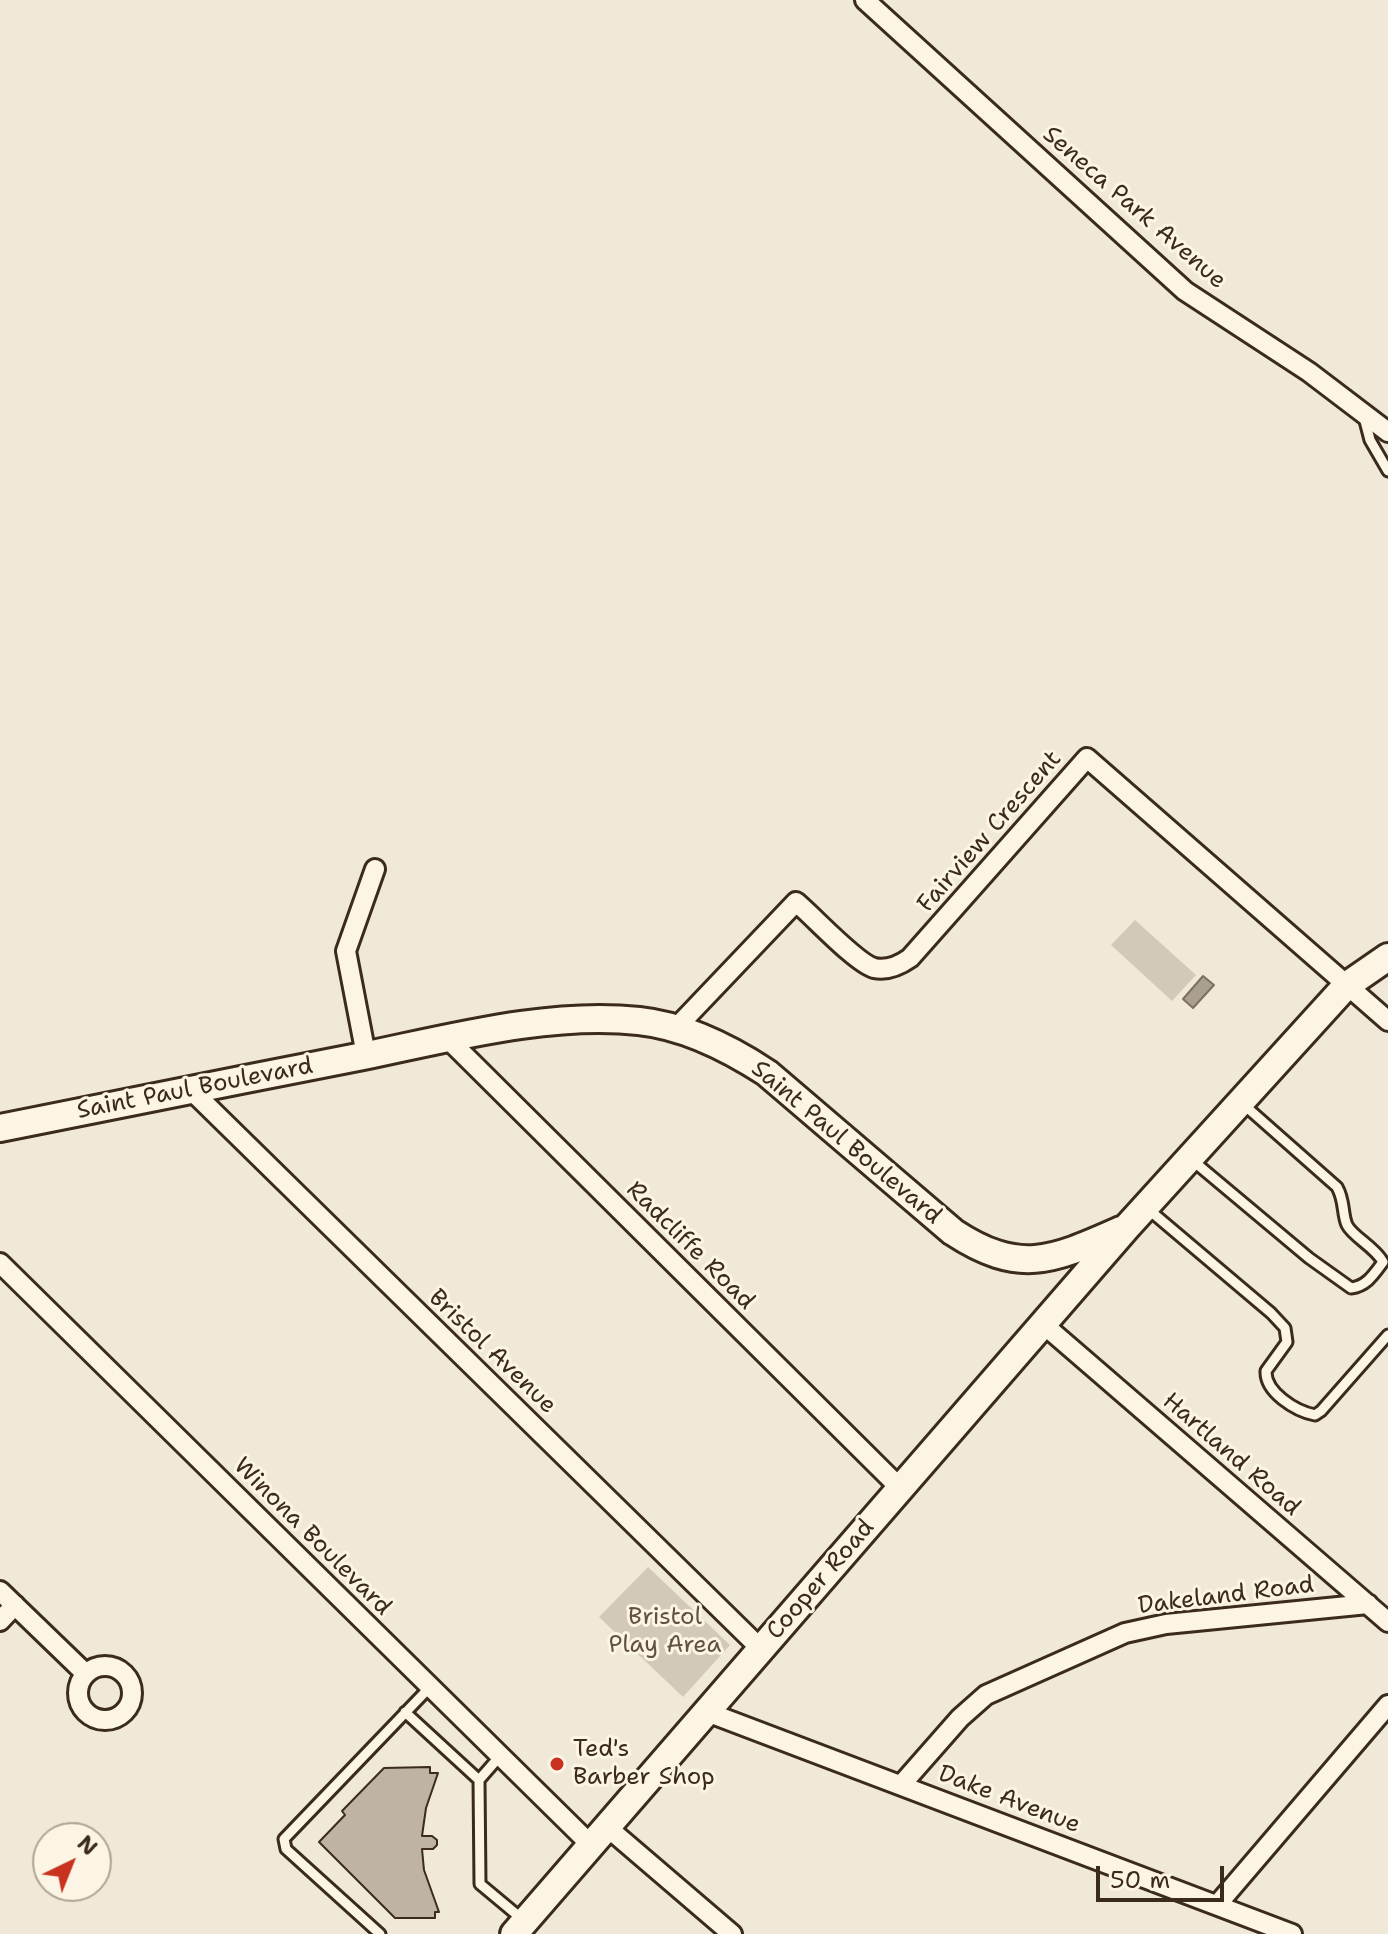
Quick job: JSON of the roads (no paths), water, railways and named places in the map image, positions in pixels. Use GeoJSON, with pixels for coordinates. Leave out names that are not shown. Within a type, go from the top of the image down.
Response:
{"type":"FeatureCollection","features":[{"type":"Feature","properties":{"kind":"main road","name":"Saint Paul Boulevard"},"geometry":{"type":"LineString","coordinates":[[0,1128],[447,1038],[568,1020],[606,1018],[643,1021],[676,1028],[740,1054],[767,1073],[953,1232],[975,1247],[1000,1257],[1047,1259],[1069,1253],[1127,1227],[1346,986],[1388,957]]}},
{"type":"Feature","properties":{"kind":"main road","name":"Cooper Road"},"geometry":{"type":"LineString","coordinates":[[520,1928],[1127,1227]]}},
{"type":"Feature","properties":{"kind":"street","name":"Seneca Park Avenue"},"geometry":{"type":"LineString","coordinates":[[865,0],[1185,291],[1362,410],[1388,432]]}},
{"type":"Feature","properties":{"kind":"street","name":"Fairview Crescent"},"geometry":{"type":"LineString","coordinates":[[676,1028],[796,902],[867,965],[883,969],[910,958],[1087,758],[1346,986]]}},
{"type":"Feature","properties":{"kind":"street"},"geometry":{"type":"LineString","coordinates":[[366,1055],[346,951],[375,869]]}},
{"type":"Feature","properties":{"kind":"street"},"geometry":{"type":"LineString","coordinates":[[1346,986],[1388,1021]]}},
{"type":"Feature","properties":{"kind":"street","name":"Radcliffe Road"},"geometry":{"type":"LineString","coordinates":[[447,1038],[901,1489]]}},
{"type":"Feature","properties":{"kind":"street","name":"Bristol Avenue"},"geometry":{"type":"LineString","coordinates":[[190,1089],[761,1649]]}},
{"type":"Feature","properties":{"kind":"street","name":"Winona Boulevard"},"geometry":{"type":"LineString","coordinates":[[0,1263],[500,1756],[599,1836],[732,1934]]}},
{"type":"Feature","properties":{"kind":"street","name":"Hartland Road"},"geometry":{"type":"LineString","coordinates":[[1043,1324],[1388,1622]]}},
{"type":"Feature","properties":{"kind":"street"},"geometry":{"type":"LineString","coordinates":[[0,1591],[86,1674]]}},
{"type":"Feature","properties":{"kind":"street","name":"Dakeland Road"},"geometry":{"type":"LineString","coordinates":[[902,1784],[960,1718],[986,1695],[1125,1633],[1166,1624],[1368,1604]]}},
{"type":"Feature","properties":{"kind":"street"},"geometry":{"type":"LineString","coordinates":[[0,1621],[15,1605]]}},
{"type":"Feature","properties":{"kind":"street"},"geometry":{"type":"LineString","coordinates":[[1217,1905],[1388,1705]]}},
{"type":"Feature","properties":{"kind":"street","name":"Dake Avenue"},"geometry":{"type":"LineString","coordinates":[[707,1712],[1292,1934]]}},
{"type":"Feature","properties":{"kind":"lane"},"geometry":{"type":"LineString","coordinates":[[1362,410],[1370,440],[1388,471]]}},
{"type":"Feature","properties":{"kind":"lane"},"geometry":{"type":"LineString","coordinates":[[1190,1158],[1309,1258],[1351,1288],[1361,1287],[1386,1264],[1347,1225],[1337,1187],[1241,1102]]}},
{"type":"Feature","properties":{"kind":"lane"},"geometry":{"type":"LineString","coordinates":[[1146,1207],[1285,1328],[1287,1342],[1266,1371],[1266,1376],[1270,1387],[1302,1413],[1315,1415],[1321,1411],[1388,1335]]}},
{"type":"Feature","properties":{"kind":"lane"},"geometry":{"type":"LineString","coordinates":[[380,1934],[286,1849],[284,1839],[430,1687]]}},
{"type":"Feature","properties":{"kind":"lane"},"geometry":{"type":"LineString","coordinates":[[405,1712],[479,1780]]}},
{"type":"Feature","properties":{"kind":"lane"},"geometry":{"type":"LineString","coordinates":[[500,1756],[479,1780],[480,1884],[520,1928]]}},
{"type":"Feature","properties":{"kind":"place","name":"Ted's Barber Shop"},"geometry":{"type":"Point","coordinates":[557,1764]}},
{"type":"Feature","properties":{"kind":"park label","name":"Bristol Play Area"},"geometry":{"type":"Point","coordinates":[665,1632]}}]}
